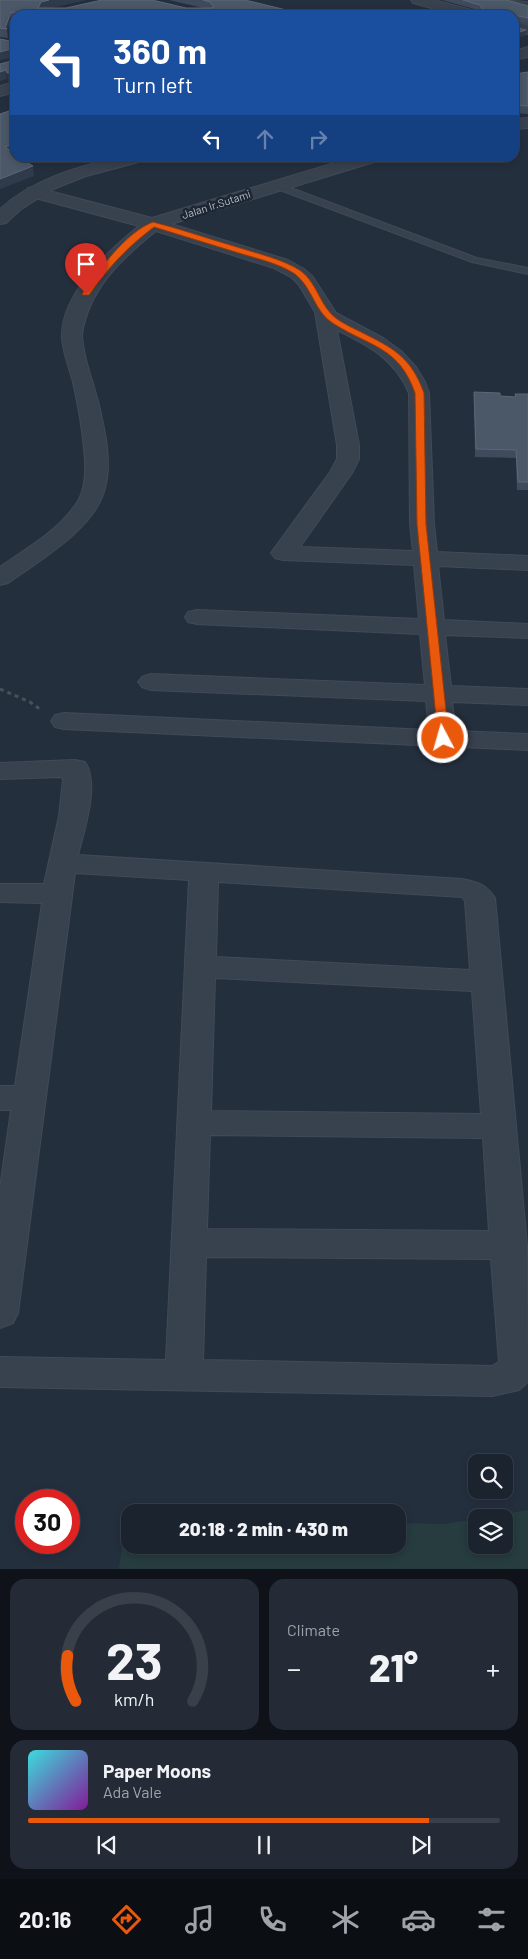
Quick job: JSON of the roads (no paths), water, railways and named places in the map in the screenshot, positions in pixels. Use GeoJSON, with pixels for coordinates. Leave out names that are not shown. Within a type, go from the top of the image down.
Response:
{"type":"FeatureCollection","features":[{"type":"Feature","properties":{"kind":"street"},"geometry":{"type":"LineString","coordinates":[[418,0],[455,10]]}},
{"type":"Feature","properties":{"kind":"street"},"geometry":{"type":"LineString","coordinates":[[506,0],[528,6]]}},
{"type":"Feature","properties":{"kind":"street"},"geometry":{"type":"LineString","coordinates":[[0,219],[34,192],[69,176],[119,162]]}},
{"type":"Feature","properties":{"kind":"street","name":"Jalan Ir.Sutami"},"geometry":{"type":"LineString","coordinates":[[153,224],[275,184],[354,162]]}},
{"type":"Feature","properties":{"kind":"street"},"geometry":{"type":"LineString","coordinates":[[34,192],[153,224],[264,258],[296,271],[305,278],[312,288],[324,313],[348,445],[348,458],[341,473],[283,554],[528,564]]}},
{"type":"Feature","properties":{"kind":"street"},"geometry":{"type":"LineString","coordinates":[[0,578],[70,524],[90,500],[94,487],[97,457],[85,392],[74,352],[72,335],[74,319],[78,306],[106,266],[126,245],[153,224]]}},
{"type":"Feature","properties":{"kind":"street"},"geometry":{"type":"LineString","coordinates":[[324,313],[336,322],[389,349],[403,362],[414,378],[419,393],[422,524],[443,738]]}},
{"type":"Feature","properties":{"kind":"street"},"geometry":{"type":"LineString","coordinates":[[197,617],[528,631]]}},
{"type":"Feature","properties":{"kind":"street"},"geometry":{"type":"LineString","coordinates":[[151,682],[528,697]]}},
{"type":"Feature","properties":{"kind":"street"},"geometry":{"type":"LineString","coordinates":[[64,721],[528,742]]}},
{"type":"Feature","properties":{"kind":"street"},"geometry":{"type":"LineString","coordinates":[[0,771],[75,768],[77,779],[75,806],[15,1098],[0,1313]]}},
{"type":"Feature","properties":{"kind":"street"},"geometry":{"type":"LineString","coordinates":[[184,1375],[204,872]]}},
{"type":"Feature","properties":{"kind":"street"},"geometry":{"type":"LineString","coordinates":[[0,893],[60,879],[204,872],[472,890],[480,898],[519,1359],[518,1368],[506,1379],[492,1381],[0,1372]]}},
{"type":"Feature","properties":{"kind":"street"},"geometry":{"type":"LineString","coordinates":[[200,967],[487,981]]}},
{"type":"Feature","properties":{"kind":"street"},"geometry":{"type":"LineString","coordinates":[[194,1122],[500,1126]]}},
{"type":"Feature","properties":{"kind":"street"},"geometry":{"type":"LineString","coordinates":[[190,1243],[510,1245]]}},
{"type":"Feature","properties":{"kind":"lane"},"geometry":{"type":"LineString","coordinates":[[275,184],[475,260],[528,272]]}}]}
